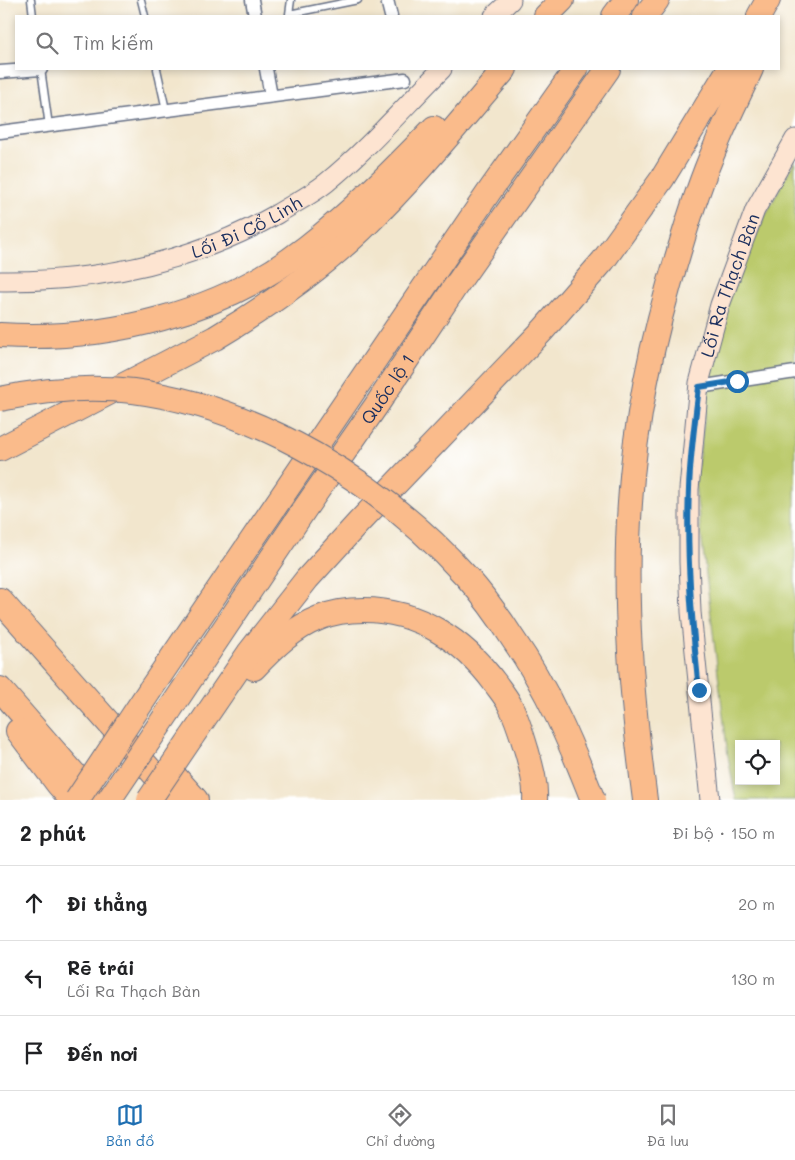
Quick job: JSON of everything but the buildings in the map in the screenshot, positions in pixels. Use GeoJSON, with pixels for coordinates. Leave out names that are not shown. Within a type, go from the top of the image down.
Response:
{"type":"FeatureCollection","features":[{"type":"Feature","properties":{"kind":"highway"},"geometry":{"type":"LineString","coordinates":[[548,15],[562,0]]}},
{"type":"Feature","properties":{"kind":"highway"},"geometry":{"type":"LineString","coordinates":[[615,15],[626,0]]}},
{"type":"Feature","properties":{"kind":"highway"},"geometry":{"type":"LineString","coordinates":[[646,15],[657,0]]}},
{"type":"Feature","properties":{"kind":"highway"},"geometry":{"type":"LineString","coordinates":[[760,15],[768,0]]}},
{"type":"Feature","properties":{"kind":"highway"},"geometry":{"type":"LineString","coordinates":[[776,15],[783,0]]}},
{"type":"Feature","properties":{"kind":"highway"},"geometry":{"type":"LineString","coordinates":[[0,335],[37,336],[87,333],[130,326],[156,320],[209,302],[244,286],[306,248],[364,199],[493,70]]}},
{"type":"Feature","properties":{"kind":"highway"},"geometry":{"type":"LineString","coordinates":[[5,446],[215,338],[247,319],[308,275],[361,230],[408,181],[504,70]]}},
{"type":"Feature","properties":{"kind":"highway","name":"Quốc lộ 1"},"geometry":{"type":"LineString","coordinates":[[76,800],[491,189],[575,70]]}},
{"type":"Feature","properties":{"kind":"highway","name":"Quốc lộ 1"},"geometry":{"type":"LineString","coordinates":[[110,800],[455,287],[607,70]]}},
{"type":"Feature","properties":{"kind":"highway"},"geometry":{"type":"LineString","coordinates":[[149,800],[249,652],[307,579],[543,330],[602,261],[662,179],[728,70]]}},
{"type":"Feature","properties":{"kind":"highway"},"geometry":{"type":"LineString","coordinates":[[645,800],[631,678],[627,587],[630,503],[636,438],[654,342],[678,253],[714,149],[751,70]]}},
{"type":"Feature","properties":{"kind":"highway"},"geometry":{"type":"LineString","coordinates":[[0,399],[28,393],[91,389],[132,391],[186,402],[221,412],[279,436],[359,482],[398,511],[422,533],[466,576],[491,607],[527,660],[558,715],[594,800]]}},
{"type":"Feature","properties":{"kind":"highway"},"geometry":{"type":"LineString","coordinates":[[0,600],[177,800]]}},
{"type":"Feature","properties":{"kind":"highway"},"geometry":{"type":"LineString","coordinates":[[191,738],[272,649],[287,636],[305,624],[321,617],[351,610],[378,610],[412,618],[444,633],[484,668],[509,703],[521,731],[533,772],[535,800]]}},
{"type":"Feature","properties":{"kind":"highway"},"geometry":{"type":"LineString","coordinates":[[0,689],[97,800]]}},
{"type":"Feature","properties":{"kind":"highway"},"geometry":{"type":"LineString","coordinates":[[0,708],[72,800]]}},
{"type":"Feature","properties":{"kind":"highway"},"geometry":{"type":"LineString","coordinates":[[102,717],[163,763],[196,800]]}},
{"type":"Feature","properties":{"kind":"main road"},"geometry":{"type":"LineString","coordinates":[[495,15],[511,0]]}},
{"type":"Feature","properties":{"kind":"main road","name":"Lối Đi Cổ Linh"},"geometry":{"type":"LineString","coordinates":[[0,281],[72,279],[120,272],[193,252],[238,234],[289,207],[324,184],[366,148],[410,82],[440,70]]}},
{"type":"Feature","properties":{"kind":"main road","name":"Lối Ra Thạch Bàn"},"geometry":{"type":"LineString","coordinates":[[710,800],[692,621],[689,562],[689,489],[699,387],[720,305],[755,210],[795,139]]}},
{"type":"Feature","properties":{"kind":"street"},"geometry":{"type":"LineString","coordinates":[[252,0],[255,15]]}},
{"type":"Feature","properties":{"kind":"street"},"geometry":{"type":"LineString","coordinates":[[387,0],[390,15]]}},
{"type":"Feature","properties":{"kind":"street"},"geometry":{"type":"LineString","coordinates":[[0,72],[27,70]]}},
{"type":"Feature","properties":{"kind":"street"},"geometry":{"type":"LineString","coordinates":[[266,70],[271,96]]}},
{"type":"Feature","properties":{"kind":"street"},"geometry":{"type":"LineString","coordinates":[[0,132],[271,96],[410,82]]}},
{"type":"Feature","properties":{"kind":"street"},"geometry":{"type":"LineString","coordinates":[[699,387],[795,372]]}},
{"type":"Feature","properties":{"kind":"lane"},"geometry":{"type":"LineString","coordinates":[[31,0],[33,15]]}},
{"type":"Feature","properties":{"kind":"lane"},"geometry":{"type":"LineString","coordinates":[[141,0],[145,15]]}},
{"type":"Feature","properties":{"kind":"lane"},"geometry":{"type":"LineString","coordinates":[[291,0],[289,14],[358,0]]}},
{"type":"Feature","properties":{"kind":"lane"},"geometry":{"type":"LineString","coordinates":[[41,70],[49,126]]}},
{"type":"Feature","properties":{"kind":"lane"},"geometry":{"type":"LineString","coordinates":[[157,70],[166,110]]}},
{"type":"Feature","properties":{"kind":"green space"},"geometry":{"type":"Polygon","coordinates":[[[795,160],[795,800],[736,800],[728,756],[695,484],[718,323],[764,218],[795,160]]]}},
{"type":"Feature","properties":{"kind":"route"},"geometry":{"type":"LineString","coordinates":[[699,690],[690,596],[689,489],[699,387],[737,381]]}}]}
